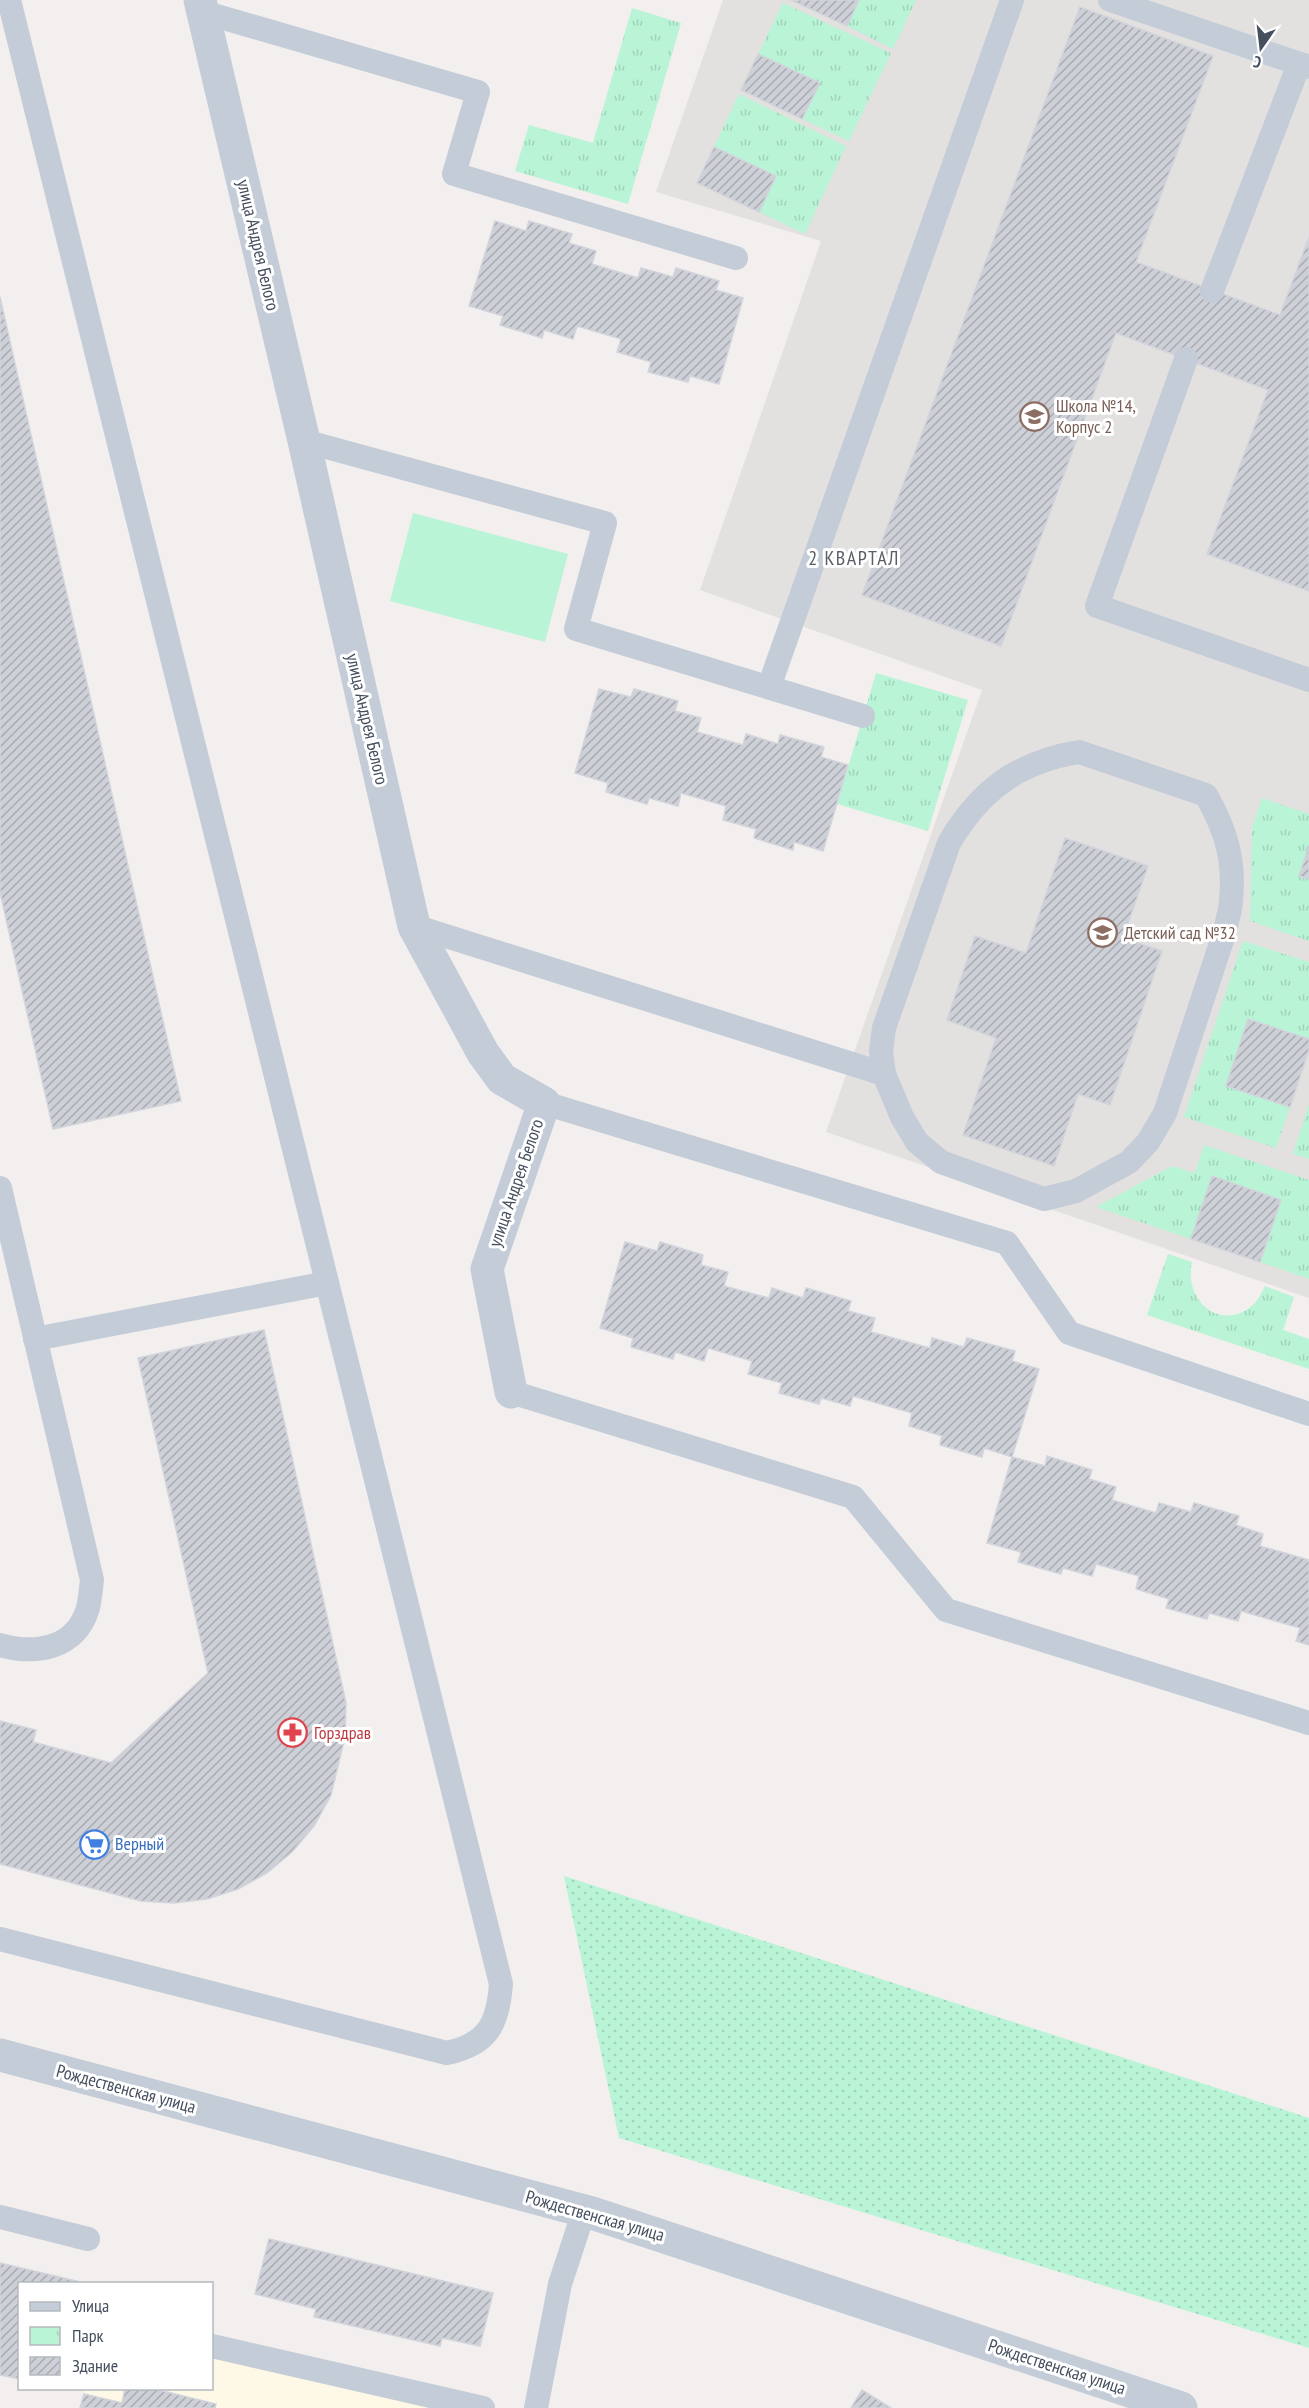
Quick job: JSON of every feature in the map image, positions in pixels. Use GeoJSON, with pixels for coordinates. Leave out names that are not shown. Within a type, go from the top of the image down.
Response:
{"type":"FeatureCollection","features":[{"type":"Feature","properties":{"kind":"street","name":"улица Андрея Белого"},"geometry":{"type":"LineString","coordinates":[[202,6],[414,926],[483,1053],[502,1079],[544,1103],[487,1269],[511,1392]]}},
{"type":"Feature","properties":{"kind":"street","name":"Рождественская улица"},"geometry":{"type":"LineString","coordinates":[[0,2055],[584,2211],[1181,2408]]}},
{"type":"Feature","properties":{"kind":"lane"},"geometry":{"type":"LineString","coordinates":[[0,1939],[447,2054],[466,2049],[487,2033],[499,2010],[501,1984],[9,0]]}},
{"type":"Feature","properties":{"kind":"lane"},"geometry":{"type":"LineString","coordinates":[[769,687],[1012,0]]}},
{"type":"Feature","properties":{"kind":"lane"},"geometry":{"type":"LineString","coordinates":[[1110,0],[1304,66],[1212,291]]}},
{"type":"Feature","properties":{"kind":"lane"},"geometry":{"type":"LineString","coordinates":[[202,6],[478,92],[454,174],[736,258]]}},
{"type":"Feature","properties":{"kind":"lane"},"geometry":{"type":"LineString","coordinates":[[1186,359],[1097,606],[1309,680]]}},
{"type":"Feature","properties":{"kind":"lane"},"geometry":{"type":"LineString","coordinates":[[304,441],[605,523],[576,629],[863,716]]}},
{"type":"Feature","properties":{"kind":"lane"},"geometry":{"type":"LineString","coordinates":[[414,926],[884,1074],[902,1117],[917,1142],[941,1162],[1044,1198],[1076,1191],[1129,1162],[1148,1142],[1165,1113],[1226,928],[1231,902],[1229,848],[1221,821],[1206,795],[1079,752],[1053,756],[1027,766],[1004,780],[980,800],[963,820],[949,843],[884,1028],[881,1051],[884,1074]]}},
{"type":"Feature","properties":{"kind":"lane"},"geometry":{"type":"LineString","coordinates":[[544,1103],[1006,1243],[1069,1333],[1309,1414]]}},
{"type":"Feature","properties":{"kind":"lane"},"geometry":{"type":"LineString","coordinates":[[0,1188],[92,1580],[88,1610],[74,1634],[49,1649],[15,1649],[0,1645]]}},
{"type":"Feature","properties":{"kind":"lane"},"geometry":{"type":"LineString","coordinates":[[35,1339],[327,1282]]}},
{"type":"Feature","properties":{"kind":"lane"},"geometry":{"type":"LineString","coordinates":[[511,1392],[853,1497],[946,1610],[1309,1723]]}},
{"type":"Feature","properties":{"kind":"lane"},"geometry":{"type":"LineString","coordinates":[[536,2408],[560,2284],[584,2211]]}},
{"type":"Feature","properties":{"kind":"lane"},"geometry":{"type":"LineString","coordinates":[[0,2217],[88,2240]]}},
{"type":"Feature","properties":{"kind":"lane"},"geometry":{"type":"LineString","coordinates":[[213,2346],[483,2408]]}},
{"type":"Feature","properties":{"kind":"shaded area","name":"Школа №14, Корпус 2"},"geometry":{"type":"Polygon","coordinates":[[[723,0],[1309,0],[1309,1298],[826,1132],[982,690],[700,590],[821,241],[656,192],[723,0]]]}},
{"type":"Feature","properties":{"kind":"shaded area"},"geometry":{"type":"Polygon","coordinates":[[[213,2346],[483,2408],[80,2408],[85,2390],[213,2390],[213,2346]]]}},
{"type":"Feature","properties":{"kind":"green space"},"geometry":{"type":"Polygon","coordinates":[[[859,0],[916,0],[893,49],[847,26],[859,0]]]}},
{"type":"Feature","properties":{"kind":"green space"},"geometry":{"type":"Polygon","coordinates":[[[783,3],[891,53],[849,141],[802,119],[819,83],[758,54],[783,3]]]}},
{"type":"Feature","properties":{"kind":"green space"},"geometry":{"type":"Polygon","coordinates":[[[632,8],[681,23],[628,204],[515,171],[529,125],[593,143],[632,8]]]}},
{"type":"Feature","properties":{"kind":"green space"},"geometry":{"type":"Polygon","coordinates":[[[739,94],[846,146],[805,234],[759,212],[776,176],[714,147],[739,94]]]}},
{"type":"Feature","properties":{"kind":"green space"},"geometry":{"type":"Polygon","coordinates":[[[413,513],[568,554],[545,642],[390,601],[413,513]]]}},
{"type":"Feature","properties":{"kind":"green space"},"geometry":{"type":"Polygon","coordinates":[[[876,673],[968,700],[928,831],[837,804],[876,673]]]}},
{"type":"Feature","properties":{"kind":"green space"},"geometry":{"type":"Polygon","coordinates":[[[1262,798],[1309,814],[1309,846],[1299,875],[1309,879],[1309,941],[1250,921],[1252,828],[1262,798]]]}},
{"type":"Feature","properties":{"kind":"green space"},"geometry":{"type":"Polygon","coordinates":[[[1243,941],[1309,962],[1309,1039],[1248,1019],[1226,1086],[1290,1107],[1276,1148],[1184,1117],[1243,941]]]}},
{"type":"Feature","properties":{"kind":"green space"},"geometry":{"type":"Polygon","coordinates":[[[1309,1104],[1309,1159],[1293,1154],[1309,1104]]]}},
{"type":"Feature","properties":{"kind":"green space"},"geometry":{"type":"Polygon","coordinates":[[[1204,1145],[1309,1180],[1309,1279],[1260,1262],[1280,1199],[1212,1177],[1191,1239],[1096,1207],[1172,1166],[1195,1173],[1204,1145]]]}},
{"type":"Feature","properties":{"kind":"green space"},"geometry":{"type":"Polygon","coordinates":[[[1168,1254],[1192,1262],[1191,1277],[1194,1290],[1208,1310],[1219,1314],[1231,1315],[1243,1312],[1255,1303],[1265,1286],[1294,1297],[1283,1330],[1309,1339],[1309,1369],[1147,1315],[1168,1254]]]}},
{"type":"Feature","properties":{"kind":"green space"},"geometry":{"type":"Polygon","coordinates":[[[564,1876],[1309,2118],[1309,2348],[619,2138],[564,1876]]]}},
{"type":"Feature","properties":{"kind":"building"},"geometry":{"type":"Polygon","coordinates":[[[791,0],[859,0],[847,26],[791,0]]]}},
{"type":"Feature","properties":{"kind":"building"},"geometry":{"type":"Polygon","coordinates":[[[1080,7],[1213,56],[1136,262],[1280,315],[1309,237],[1309,591],[1207,554],[1268,390],[1116,333],[1001,646],[862,595],[1080,7]]]}},
{"type":"Feature","properties":{"kind":"building"},"geometry":{"type":"Polygon","coordinates":[[[758,54],[820,83],[802,119],[741,90],[758,54]]]}},
{"type":"Feature","properties":{"kind":"building"},"geometry":{"type":"Polygon","coordinates":[[[714,147],[776,176],[759,212],[697,183],[714,147]]]}},
{"type":"Feature","properties":{"kind":"building"},"geometry":{"type":"Polygon","coordinates":[[[495,221],[526,231],[529,221],[572,234],[569,243],[596,251],[592,264],[638,278],[641,268],[673,277],[676,268],[719,281],[716,290],[743,298],[719,384],[690,376],[688,382],[648,372],[651,362],[617,352],[621,339],[577,326],[573,339],[544,330],[542,338],[500,325],[503,316],[469,306],[495,221]]]}},
{"type":"Feature","properties":{"kind":"building"},"geometry":{"type":"Polygon","coordinates":[[[0,297],[181,1101],[53,1129],[0,892],[0,297]]]}},
{"type":"Feature","properties":{"kind":"building"},"geometry":{"type":"Polygon","coordinates":[[[599,689],[631,697],[634,689],[678,701],[675,711],[701,718],[697,732],[743,745],[746,734],[778,744],[780,735],[824,747],[821,757],[848,765],[823,851],[794,842],[793,850],[754,838],[756,829],[723,820],[726,806],[681,793],[678,806],[649,798],[647,804],[606,792],[608,783],[575,773],[599,689]]]}},
{"type":"Feature","properties":{"kind":"building"},"geometry":{"type":"Polygon","coordinates":[[[1065,838],[1148,866],[1123,938],[1162,951],[1110,1105],[1078,1094],[1054,1166],[963,1135],[996,1038],[947,1020],[975,936],[1026,953],[1065,838]]]}},
{"type":"Feature","properties":{"kind":"building"},"geometry":{"type":"Polygon","coordinates":[[[1309,846],[1309,879],[1299,876],[1309,846]]]}},
{"type":"Feature","properties":{"kind":"building"},"geometry":{"type":"Polygon","coordinates":[[[1248,1019],[1309,1039],[1309,1050],[1290,1107],[1226,1086],[1248,1019]]]}},
{"type":"Feature","properties":{"kind":"building"},"geometry":{"type":"Polygon","coordinates":[[[1212,1176],[1281,1200],[1260,1262],[1191,1239],[1212,1176]]]}},
{"type":"Feature","properties":{"kind":"building"},"geometry":{"type":"Polygon","coordinates":[[[625,1242],[657,1251],[660,1242],[703,1255],[701,1265],[728,1272],[724,1286],[769,1298],[772,1288],[803,1298],[806,1288],[851,1301],[848,1311],[875,1318],[871,1332],[930,1348],[932,1338],[964,1347],[967,1338],[1015,1351],[1012,1361],[1039,1369],[1012,1457],[984,1448],[982,1457],[940,1445],[942,1436],[909,1426],[912,1413],[853,1396],[850,1406],[821,1398],[819,1404],[779,1393],[782,1383],[748,1374],[752,1361],[708,1348],[704,1361],[675,1352],[673,1359],[631,1347],[633,1338],[600,1328],[625,1242]]]}},
{"type":"Feature","properties":{"kind":"building"},"geometry":{"type":"Polygon","coordinates":[[[264,1330],[346,1703],[345,1737],[331,1795],[314,1826],[292,1852],[267,1873],[238,1889],[207,1899],[174,1903],[141,1901],[0,1864],[0,1721],[36,1730],[33,1742],[111,1763],[208,1673],[138,1358],[264,1330]]]}},
{"type":"Feature","properties":{"kind":"building"},"geometry":{"type":"Polygon","coordinates":[[[1047,1456],[1092,1470],[1089,1479],[1116,1487],[1112,1500],[1156,1513],[1159,1503],[1191,1512],[1194,1503],[1239,1516],[1236,1525],[1263,1534],[1260,1546],[1309,1560],[1309,1645],[1296,1641],[1300,1628],[1241,1611],[1238,1621],[1209,1613],[1207,1619],[1166,1608],[1169,1599],[1136,1589],[1139,1576],[1096,1564],[1092,1576],[1063,1568],[1061,1574],[1018,1562],[1021,1552],[987,1543],[1012,1457],[1045,1466],[1047,1456]]]}},
{"type":"Feature","properties":{"kind":"building"},"geometry":{"type":"Polygon","coordinates":[[[269,2239],[493,2293],[480,2346],[442,2338],[440,2346],[314,2317],[316,2309],[255,2294],[269,2239]]]}},
{"type":"Feature","properties":{"kind":"building"},"geometry":{"type":"Polygon","coordinates":[[[0,2263],[81,2282],[18,2282],[18,2379],[0,2375],[0,2263]]]}},
{"type":"Feature","properties":{"kind":"building"},"geometry":{"type":"Polygon","coordinates":[[[125,2390],[159,2390],[216,2404],[215,2408],[80,2408],[84,2394],[122,2403],[125,2390]]]}},
{"type":"Feature","properties":{"kind":"building"},"geometry":{"type":"Polygon","coordinates":[[[862,2390],[891,2408],[851,2408],[862,2390]]]}},
{"type":"Feature","properties":{"kind":"place","name":"Школа №14, Корпус 2"},"geometry":{"type":"Point","coordinates":[1035,416]}},
{"type":"Feature","properties":{"kind":"place","name":"Детский сад №32"},"geometry":{"type":"Point","coordinates":[1103,933]}},
{"type":"Feature","properties":{"kind":"place","name":"Горздрав"},"geometry":{"type":"Point","coordinates":[293,1733]}},
{"type":"Feature","properties":{"kind":"place","name":"Верный"},"geometry":{"type":"Point","coordinates":[94,1844]}},
{"type":"Feature","properties":{"kind":"district","name":"2 КВАРТАЛ"},"geometry":{"type":"Point","coordinates":[854,558]}}]}
